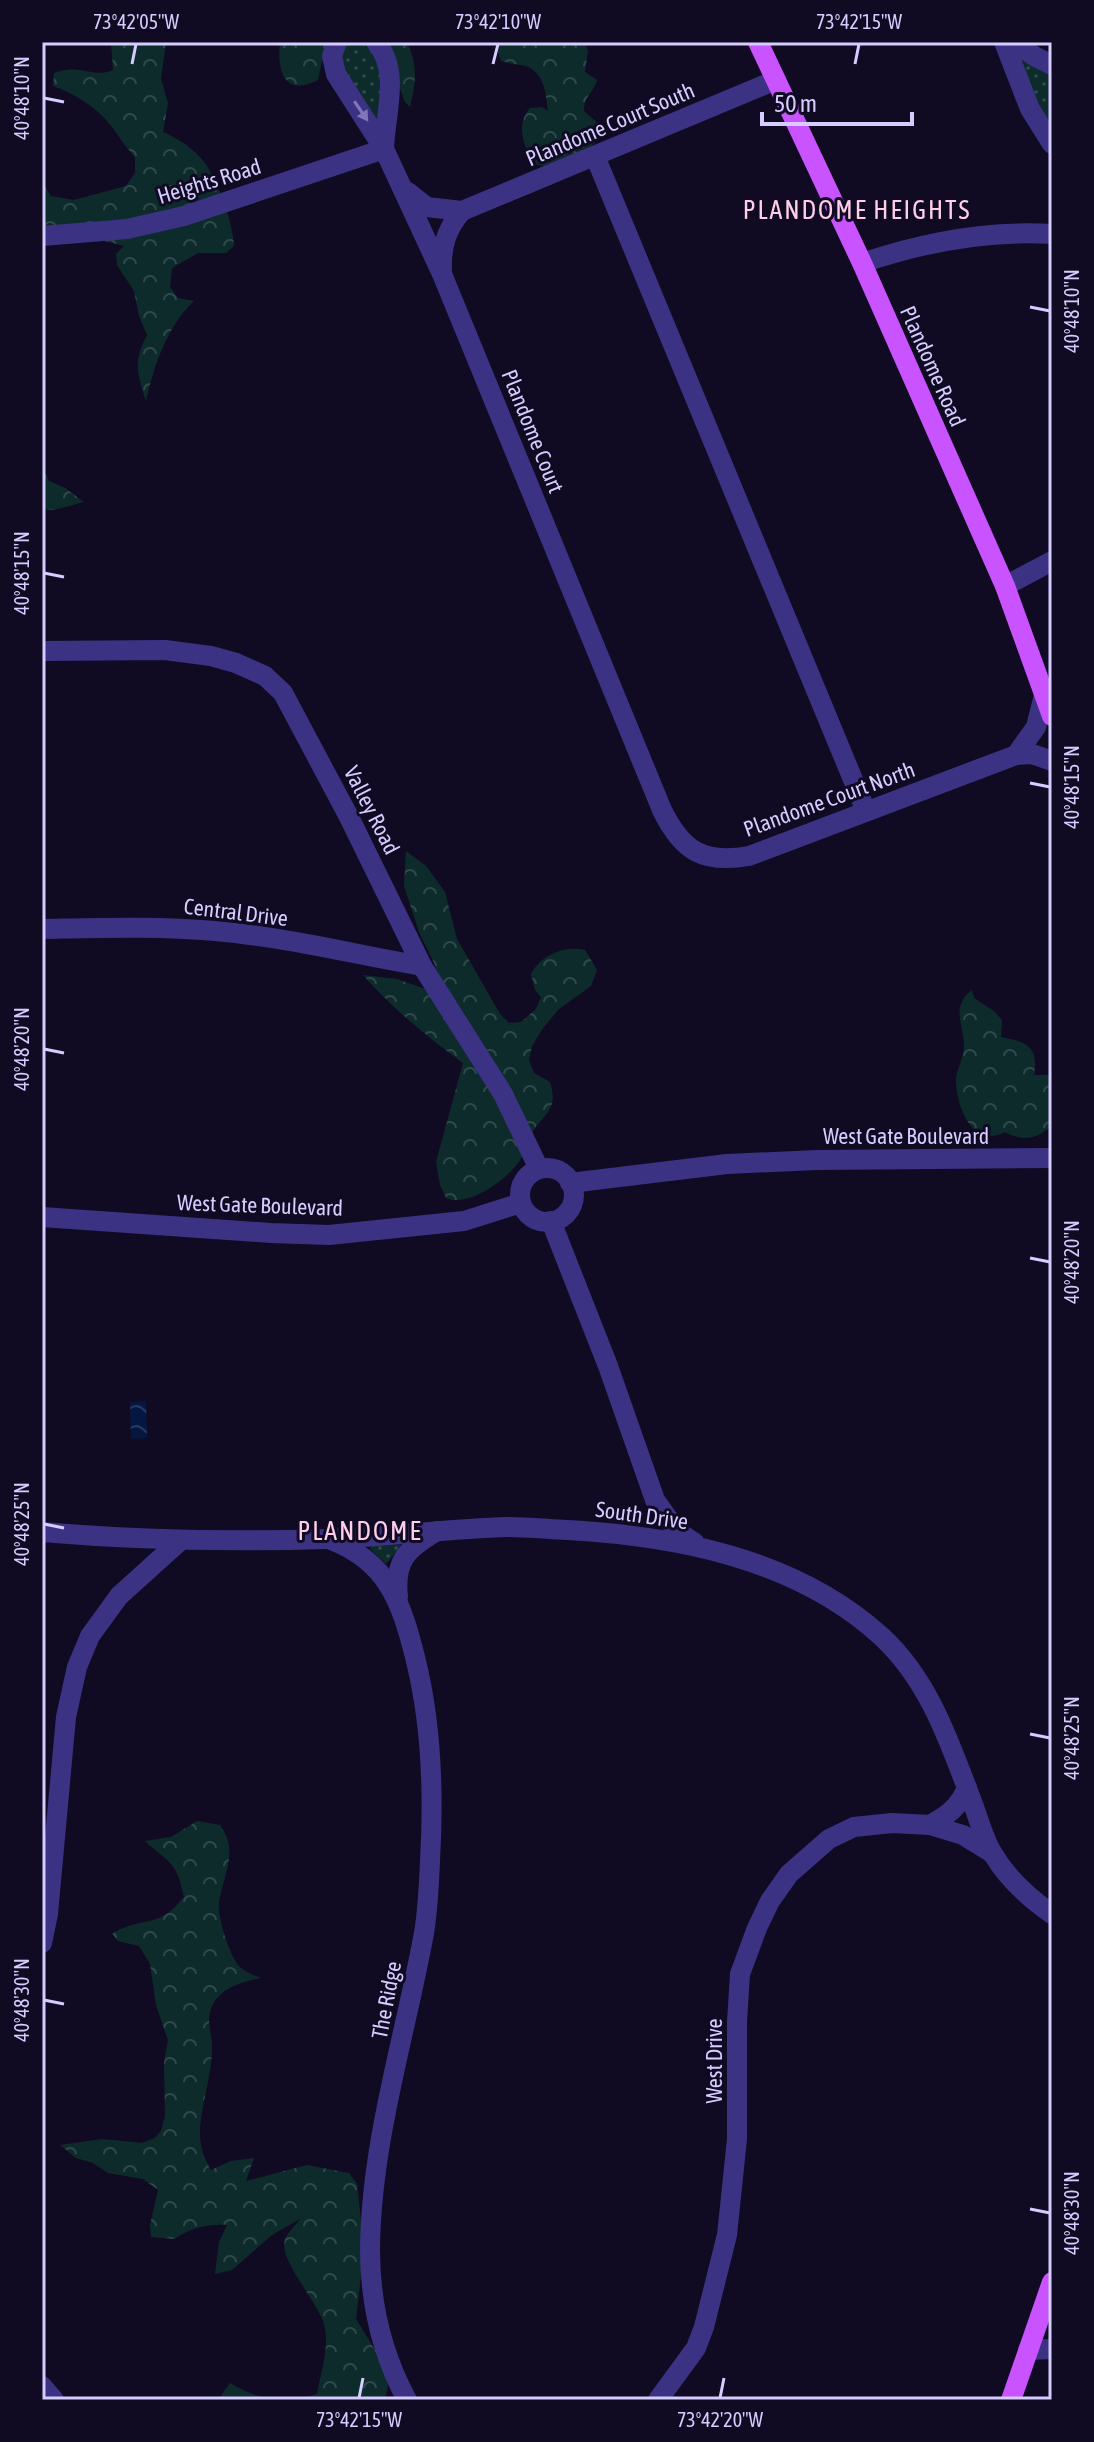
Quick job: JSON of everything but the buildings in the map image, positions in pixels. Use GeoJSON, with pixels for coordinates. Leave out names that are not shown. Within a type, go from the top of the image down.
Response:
{"type":"FeatureCollection","features":[{"type":"Feature","properties":{"kind":"main road","name":"Plandome Road"},"geometry":{"type":"LineString","coordinates":[[758,42],[862,263],[1005,586],[1052,716]]}},
{"type":"Feature","properties":{"kind":"main road"},"geometry":{"type":"LineString","coordinates":[[1011,2400],[1052,2282]]}},
{"type":"Feature","properties":{"kind":"street","name":"Plandome Court"},"geometry":{"type":"LineString","coordinates":[[337,42],[332,56],[336,74],[384,149],[405,189],[631,733]]}},
{"type":"Feature","properties":{"kind":"street"},"geometry":{"type":"LineString","coordinates":[[376,42],[384,51],[390,73],[384,149]]}},
{"type":"Feature","properties":{"kind":"street"},"geometry":{"type":"LineString","coordinates":[[1004,42],[1030,109],[1052,144]]}},
{"type":"Feature","properties":{"kind":"street"},"geometry":{"type":"LineString","coordinates":[[1014,42],[1052,65]]}},
{"type":"Feature","properties":{"kind":"street","name":"Plandome Court South"},"geometry":{"type":"LineString","coordinates":[[462,211],[776,80]]}},
{"type":"Feature","properties":{"kind":"street","name":"Heights Road"},"geometry":{"type":"LineString","coordinates":[[42,236],[127,229],[184,216],[384,149]]}},
{"type":"Feature","properties":{"kind":"street"},"geometry":{"type":"LineString","coordinates":[[595,156],[866,811]]}},
{"type":"Feature","properties":{"kind":"street"},"geometry":{"type":"LineString","coordinates":[[405,189],[427,207],[462,211]]}},
{"type":"Feature","properties":{"kind":"street"},"geometry":{"type":"LineString","coordinates":[[442,274],[449,227],[462,211]]}},
{"type":"Feature","properties":{"kind":"street"},"geometry":{"type":"LineString","coordinates":[[862,263],[910,247],[962,237],[1001,233],[1052,234]]}},
{"type":"Feature","properties":{"kind":"street"},"geometry":{"type":"LineString","coordinates":[[1005,586],[1052,561]]}},
{"type":"Feature","properties":{"kind":"street","name":"Valley Road"},"geometry":{"type":"LineString","coordinates":[[42,651],[165,650],[211,656],[265,676],[283,693],[422,966],[503,1094],[539,1169]]}},
{"type":"Feature","properties":{"kind":"street"},"geometry":{"type":"LineString","coordinates":[[1016,755],[1036,727],[1044,695]]}},
{"type":"Feature","properties":{"kind":"street","name":"Plandome Court North"},"geometry":{"type":"LineString","coordinates":[[631,733],[672,831],[688,848],[726,860],[749,856],[1016,755],[1032,754],[1052,761]]}},
{"type":"Feature","properties":{"kind":"street","name":"Central Drive"},"geometry":{"type":"LineString","coordinates":[[42,929],[213,931],[422,966]]}},
{"type":"Feature","properties":{"kind":"street","name":"West Gate Boulevard"},"geometry":{"type":"LineString","coordinates":[[570,1183],[727,1164],[1052,1158]]}},
{"type":"Feature","properties":{"kind":"street"},"geometry":{"type":"LineString","coordinates":[[539,1169],[557,1171],[570,1183],[573,1191],[564,1216],[551,1221],[539,1220],[531,1217],[521,1203],[521,1186],[539,1169]]}},
{"type":"Feature","properties":{"kind":"street","name":"West Gate Boulevard"},"geometry":{"type":"LineString","coordinates":[[42,1217],[329,1235],[464,1221],[521,1203]]}},
{"type":"Feature","properties":{"kind":"street"},"geometry":{"type":"LineString","coordinates":[[551,1221],[608,1366],[655,1500],[677,1531],[703,1547]]}},
{"type":"Feature","properties":{"kind":"street"},"geometry":{"type":"LineString","coordinates":[[632,1535],[655,1500]]}},
{"type":"Feature","properties":{"kind":"street","name":"South Drive"},"geometry":{"type":"LineString","coordinates":[[42,1532],[181,1540],[329,1539],[510,1527],[632,1535],[703,1547],[794,1579],[836,1602],[881,1637],[913,1673],[941,1719],[992,1853],[1010,1878],[1052,1914]]}},
{"type":"Feature","properties":{"kind":"street","name":"The Ridge"},"geometry":{"type":"LineString","coordinates":[[399,1605],[397,1584],[401,1562],[407,1552],[437,1531]]}},
{"type":"Feature","properties":{"kind":"street","name":"The Ridge"},"geometry":{"type":"LineString","coordinates":[[329,1539],[355,1550],[374,1565],[399,1605],[422,1685],[432,1760],[434,1804],[426,1917],[377,2165],[370,2249],[378,2328],[396,2380],[407,2400]]}},
{"type":"Feature","properties":{"kind":"street"},"geometry":{"type":"LineString","coordinates":[[42,1943],[48,1914],[66,1717],[77,1667],[90,1636],[119,1596],[181,1540]]}},
{"type":"Feature","properties":{"kind":"street"},"geometry":{"type":"LineString","coordinates":[[930,1825],[953,1811],[967,1788]]}},
{"type":"Feature","properties":{"kind":"street","name":"West Drive"},"geometry":{"type":"LineString","coordinates":[[658,2400],[696,2348],[727,2235],[737,2139],[740,1974],[770,1901],[789,1874],[829,1839],[854,1827],[892,1823],[930,1825],[963,1835],[992,1853]]}},
{"type":"Feature","properties":{"kind":"street"},"geometry":{"type":"LineString","coordinates":[[1028,2350],[1052,2349]]}},
{"type":"Feature","properties":{"kind":"street"},"geometry":{"type":"LineString","coordinates":[[42,2386],[54,2400]]}},
{"type":"Feature","properties":{"kind":"green space"},"geometry":{"type":"Polygon","coordinates":[[[111,42],[166,42],[161,79],[168,103],[163,132],[187,146],[206,165],[223,199],[234,246],[226,253],[198,253],[172,268],[170,287],[178,298],[194,301],[169,334],[146,401],[138,368],[147,335],[134,291],[117,265],[116,254],[124,246],[42,225],[42,182],[51,196],[74,200],[126,186],[135,173],[135,157],[102,115],[82,100],[53,86],[54,73],[63,70],[99,73],[113,70],[111,42]]]}},
{"type":"Feature","properties":{"kind":"green space"},"geometry":{"type":"Polygon","coordinates":[[[280,42],[334,42],[322,61],[318,80],[297,85],[290,83],[282,71],[280,42]]]}},
{"type":"Feature","properties":{"kind":"green space"},"geometry":{"type":"Polygon","coordinates":[[[337,42],[376,42],[384,51],[385,135],[336,74],[337,42]]]}},
{"type":"Feature","properties":{"kind":"green space"},"geometry":{"type":"Polygon","coordinates":[[[383,42],[407,42],[415,74],[410,107],[405,102],[383,42]]]}},
{"type":"Feature","properties":{"kind":"green space"},"geometry":{"type":"Polygon","coordinates":[[[495,42],[584,43],[588,50],[585,72],[597,80],[584,111],[599,125],[601,132],[592,145],[553,168],[534,164],[524,143],[522,129],[530,108],[542,107],[548,111],[543,85],[532,69],[501,61],[495,42]]]}},
{"type":"Feature","properties":{"kind":"green space"},"geometry":{"type":"Polygon","coordinates":[[[1014,42],[1052,65],[1052,144],[1014,42]]]}},
{"type":"Feature","properties":{"kind":"green space"},"geometry":{"type":"Polygon","coordinates":[[[42,467],[49,481],[84,502],[54,510],[42,509],[42,467]]]}},
{"type":"Feature","properties":{"kind":"green space"},"geometry":{"type":"Polygon","coordinates":[[[406,851],[426,866],[445,892],[457,939],[500,1014],[509,1023],[521,1022],[536,1009],[541,997],[535,990],[531,974],[547,957],[562,950],[585,950],[597,970],[591,986],[559,1009],[532,1046],[529,1060],[534,1073],[550,1082],[553,1098],[550,1109],[533,1131],[522,1157],[514,1167],[487,1190],[466,1199],[446,1198],[436,1162],[463,1063],[410,1022],[363,975],[397,979],[431,991],[435,965],[419,932],[404,886],[406,851]]]}},
{"type":"Feature","properties":{"kind":"green space"},"geometry":{"type":"Polygon","coordinates":[[[972,990],[974,998],[1002,1020],[1001,1037],[1029,1047],[1034,1058],[1034,1075],[1052,1075],[1052,1125],[1036,1136],[1024,1138],[1005,1132],[994,1136],[984,1135],[976,1131],[964,1114],[956,1082],[964,1046],[960,1009],[965,996],[972,990]]]}},
{"type":"Feature","properties":{"kind":"green space"},"geometry":{"type":"Polygon","coordinates":[[[372,1546],[401,1546],[386,1564],[370,1549],[372,1546]]]}},
{"type":"Feature","properties":{"kind":"green space"},"geometry":{"type":"Polygon","coordinates":[[[197,1821],[220,1825],[226,1835],[229,1853],[219,1902],[222,1926],[239,1966],[261,1978],[228,1989],[217,1998],[211,2009],[212,2057],[200,2128],[204,2155],[211,2170],[231,2161],[254,2158],[246,2181],[307,2165],[349,2173],[357,2184],[364,2249],[356,2319],[383,2363],[388,2385],[385,2400],[218,2400],[230,2383],[272,2399],[294,2399],[317,2394],[326,2332],[320,2314],[292,2269],[284,2248],[286,2236],[300,2219],[272,2235],[232,2270],[215,2274],[219,2242],[227,2225],[199,2228],[174,2239],[151,2237],[150,2225],[158,2190],[143,2179],[108,2173],[93,2163],[76,2158],[60,2145],[102,2139],[142,2143],[155,2138],[161,2131],[165,2116],[164,2063],[168,2040],[156,2005],[150,1964],[139,1946],[118,1941],[112,1934],[127,1926],[163,1916],[184,1897],[174,1868],[145,1841],[171,1837],[197,1821]]]}},
{"type":"Feature","properties":{"kind":"water"},"geometry":{"type":"Polygon","coordinates":[[[146,1401],[147,1438],[131,1439],[130,1402],[146,1401]]]}},
{"type":"Feature","properties":{"kind":"district","name":"PLANDOME HEIGHTS"},"geometry":{"type":"Point","coordinates":[857,210]}},
{"type":"Feature","properties":{"kind":"district","name":"PLANDOME"},"geometry":{"type":"Point","coordinates":[360,1531]}}]}
